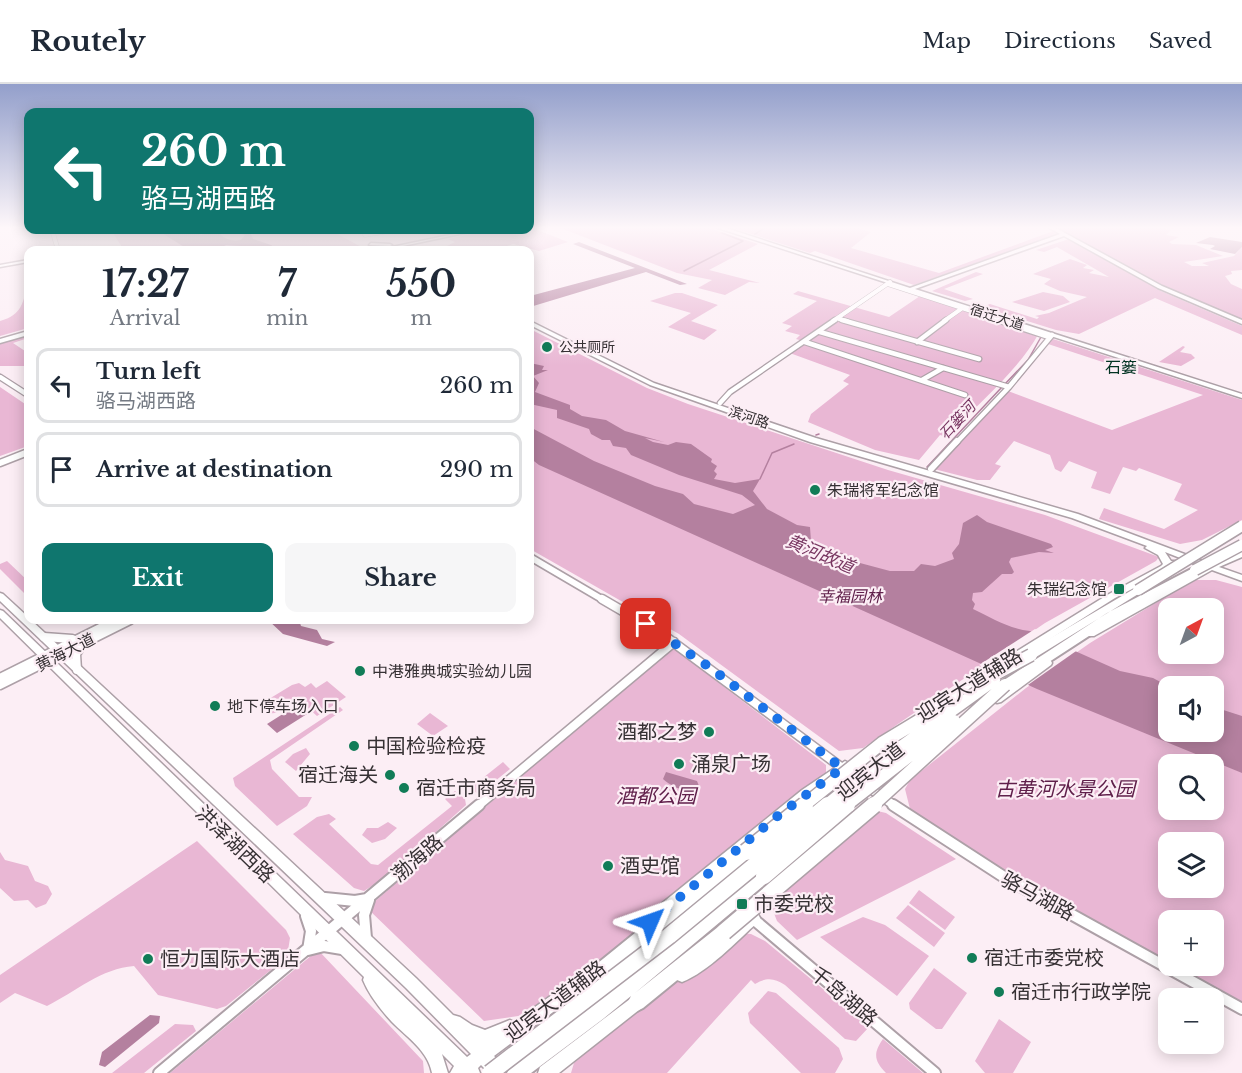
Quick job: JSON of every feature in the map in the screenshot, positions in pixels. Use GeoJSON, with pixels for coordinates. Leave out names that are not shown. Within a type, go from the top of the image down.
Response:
{"type":"FeatureCollection","features":[{"type":"Feature","properties":{"kind":"highway"},"geometry":{"type":"LineString","coordinates":[[1138,590],[1242,524]]}},
{"type":"Feature","properties":{"kind":"highway","name":"迎宾大道"},"geometry":{"type":"LineString","coordinates":[[495,1071],[669,936],[876,765],[1030,655],[1138,590],[1242,536]]}},
{"type":"Feature","properties":{"kind":"highway","name":"迎宾大道"},"geometry":{"type":"LineString","coordinates":[[516,1073],[597,1013],[712,921],[842,809],[921,746],[1111,616],[1203,569],[1242,545]]}},
{"type":"Feature","properties":{"kind":"highway"},"geometry":{"type":"LineString","coordinates":[[1203,569],[1239,554]]}},
{"type":"Feature","properties":{"kind":"highway"},"geometry":{"type":"LineString","coordinates":[[568,993],[604,969],[882,743],[992,674],[1030,655]]}},
{"type":"Feature","properties":{"kind":"highway"},"geometry":{"type":"LineString","coordinates":[[637,1002],[724,932],[918,767],[950,733],[1008,687]]}},
{"type":"Feature","properties":{"kind":"main road","name":"宿迁大道"},"geometry":{"type":"LineString","coordinates":[[859,273],[915,289],[1051,336],[1242,394]]}},
{"type":"Feature","properties":{"kind":"main road","name":"宿迁大道"},"geometry":{"type":"LineString","coordinates":[[866,273],[1242,394]]}},
{"type":"Feature","properties":{"kind":"main road"},"geometry":{"type":"LineString","coordinates":[[915,289],[959,273]]}},
{"type":"Feature","properties":{"kind":"main road"},"geometry":{"type":"LineString","coordinates":[[1135,273],[1160,287],[1242,322]]}},
{"type":"Feature","properties":{"kind":"main road","name":"滨河路"},"geometry":{"type":"LineString","coordinates":[[534,325],[652,384],[813,440],[977,488],[1185,558]]}},
{"type":"Feature","properties":{"kind":"main road"},"geometry":{"type":"LineString","coordinates":[[0,340],[24,333]]}},
{"type":"Feature","properties":{"kind":"main road","name":"滨河路"},"geometry":{"type":"LineString","coordinates":[[977,488],[1008,494],[1152,543],[1203,569],[1242,578]]}},
{"type":"Feature","properties":{"kind":"main road"},"geometry":{"type":"LineString","coordinates":[[1071,518],[1156,551],[1167,560],[1166,567]]}},
{"type":"Feature","properties":{"kind":"main road","name":"迎宾大道辅路"},"geometry":{"type":"LineString","coordinates":[[465,1071],[477,1051],[568,993],[617,954],[666,906],[806,793],[985,675],[1166,567],[1206,548],[1242,524]]}},
{"type":"Feature","properties":{"kind":"main road"},"geometry":{"type":"LineString","coordinates":[[1152,543],[1183,550],[1206,548]]}},
{"type":"Feature","properties":{"kind":"main road"},"geometry":{"type":"LineString","coordinates":[[1239,554],[1229,566],[1242,578]]}},
{"type":"Feature","properties":{"kind":"main road","name":"迎宾大道辅路"},"geometry":{"type":"LineString","coordinates":[[546,1073],[637,1002],[708,957],[867,815],[893,784],[1008,687],[1082,640],[1203,569],[1239,554]]}},
{"type":"Feature","properties":{"kind":"main road"},"geometry":{"type":"LineString","coordinates":[[1203,569],[1242,578]]}},
{"type":"Feature","properties":{"kind":"main road","name":"洪泽湖西路"},"geometry":{"type":"LineString","coordinates":[[0,596],[53,658],[67,680],[361,965],[465,1071]]}},
{"type":"Feature","properties":{"kind":"main road","name":"洪泽湖西路"},"geometry":{"type":"LineString","coordinates":[[0,613],[34,638]]}},
{"type":"Feature","properties":{"kind":"main road","name":"洪泽湖西路"},"geometry":{"type":"LineString","coordinates":[[53,658],[78,671],[411,983],[495,1071]]}},
{"type":"Feature","properties":{"kind":"main road"},"geometry":{"type":"LineString","coordinates":[[67,680],[78,671]]}},
{"type":"Feature","properties":{"kind":"main road"},"geometry":{"type":"LineString","coordinates":[[361,965],[390,1010],[431,1051],[439,1064],[441,1073]]}},
{"type":"Feature","properties":{"kind":"main road"},"geometry":{"type":"LineString","coordinates":[[411,983],[459,1026],[485,1038],[503,1033],[568,993]]}},
{"type":"Feature","properties":{"kind":"main road"},"geometry":{"type":"LineString","coordinates":[[554,1073],[604,1034],[619,1016]]}},
{"type":"Feature","properties":{"kind":"street"},"geometry":{"type":"LineString","coordinates":[[720,403],[730,392],[889,283],[961,309],[1051,336]]}},
{"type":"Feature","properties":{"kind":"street"},"geometry":{"type":"LineString","coordinates":[[917,342],[961,309]]}},
{"type":"Feature","properties":{"kind":"street"},"geometry":{"type":"LineString","coordinates":[[839,319],[979,359]]}},
{"type":"Feature","properties":{"kind":"street"},"geometry":{"type":"LineString","coordinates":[[820,332],[1009,387]]}},
{"type":"Feature","properties":{"kind":"street"},"geometry":{"type":"LineString","coordinates":[[931,469],[1009,387],[1015,376],[1032,362],[1043,342],[1051,336]]}},
{"type":"Feature","properties":{"kind":"street"},"geometry":{"type":"LineString","coordinates":[[805,342],[965,394]]}},
{"type":"Feature","properties":{"kind":"street"},"geometry":{"type":"LineString","coordinates":[[922,380],[943,368]]}},
{"type":"Feature","properties":{"kind":"street"},"geometry":{"type":"LineString","coordinates":[[0,379],[24,394]]}},
{"type":"Feature","properties":{"kind":"street"},"geometry":{"type":"LineString","coordinates":[[0,461],[24,452]]}},
{"type":"Feature","properties":{"kind":"street","name":"骆马湖路"},"geometry":{"type":"LineString","coordinates":[[534,559],[674,642],[923,828],[994,872],[1242,1009]]}},
{"type":"Feature","properties":{"kind":"street","name":"黄海大道"},"geometry":{"type":"LineString","coordinates":[[0,678],[53,658],[109,624]]}},
{"type":"Feature","properties":{"kind":"street","name":"黄海大道"},"geometry":{"type":"LineString","coordinates":[[84,639],[120,624]]}},
{"type":"Feature","properties":{"kind":"street"},"geometry":{"type":"LineString","coordinates":[[23,670],[33,655],[34,638],[84,639]]}},
{"type":"Feature","properties":{"kind":"street"},"geometry":{"type":"LineString","coordinates":[[78,671],[76,654],[84,639]]}},
{"type":"Feature","properties":{"kind":"street","name":"渤海路"},"geometry":{"type":"LineString","coordinates":[[159,1073],[343,921],[478,803],[674,642]]}},
{"type":"Feature","properties":{"kind":"street"},"geometry":{"type":"LineString","coordinates":[[23,670],[40,668],[53,658]]}},
{"type":"Feature","properties":{"kind":"street","name":"黄海大道"},"geometry":{"type":"LineString","coordinates":[[0,685],[23,670]]}},
{"type":"Feature","properties":{"kind":"street"},"geometry":{"type":"LineString","coordinates":[[893,784],[892,799],[899,808],[994,872]]}},
{"type":"Feature","properties":{"kind":"street"},"geometry":{"type":"LineString","coordinates":[[317,896],[349,901],[369,898],[363,924],[368,944]]}},
{"type":"Feature","properties":{"kind":"street"},"geometry":{"type":"LineString","coordinates":[[302,909],[311,931],[308,950],[324,946],[344,950]]}},
{"type":"Feature","properties":{"kind":"street","name":"千岛湖路"},"geometry":{"type":"LineString","coordinates":[[752,918],[935,1073]]}},
{"type":"Feature","properties":{"kind":"green space"},"geometry":{"type":"Polygon","coordinates":[[[678,273],[721,273],[760,283],[749,282],[725,295],[698,288],[712,280],[678,273]]]}},
{"type":"Feature","properties":{"kind":"green space"},"geometry":{"type":"Polygon","coordinates":[[[880,273],[948,273],[914,285],[880,273]]]}},
{"type":"Feature","properties":{"kind":"green space"},"geometry":{"type":"Polygon","coordinates":[[[973,273],[983,274],[944,289],[973,299],[965,301],[932,291],[973,273]]]}},
{"type":"Feature","properties":{"kind":"green space"},"geometry":{"type":"Polygon","coordinates":[[[1090,273],[1109,277],[1102,273],[1129,273],[1161,291],[1242,326],[1242,335],[1155,298],[1079,334],[1056,330],[982,307],[990,304],[1037,319],[1039,317],[1035,316],[1049,313],[1087,297],[1060,291],[1044,284],[1051,279],[1033,274],[1090,273]]]}},
{"type":"Feature","properties":{"kind":"green space"},"geometry":{"type":"Polygon","coordinates":[[[1136,273],[1232,273],[1225,276],[1231,284],[1242,289],[1242,322],[1136,273]]]}},
{"type":"Feature","properties":{"kind":"green space"},"geometry":{"type":"Polygon","coordinates":[[[798,291],[889,317],[920,296],[1039,333],[1008,375],[948,437],[940,435],[919,460],[875,450],[808,422],[811,414],[849,384],[843,381],[850,375],[787,352],[803,341],[796,339],[800,335],[785,331],[792,326],[782,323],[817,301],[793,294],[798,291]]]}},
{"type":"Feature","properties":{"kind":"green space"},"geometry":{"type":"Polygon","coordinates":[[[1043,292],[1063,296],[1070,302],[1044,311],[1012,302],[1043,292]]]}},
{"type":"Feature","properties":{"kind":"green space"},"geometry":{"type":"Polygon","coordinates":[[[682,293],[718,305],[691,321],[717,330],[704,340],[668,327],[691,313],[650,301],[682,293]]]}},
{"type":"Feature","properties":{"kind":"green space"},"geometry":{"type":"Polygon","coordinates":[[[24,298],[24,329],[0,336],[0,321],[17,312],[24,298]]]}},
{"type":"Feature","properties":{"kind":"green space","name":"幸福园林"},"geometry":{"type":"Polygon","coordinates":[[[534,331],[647,388],[688,404],[888,470],[1045,515],[1159,557],[1156,561],[1045,623],[863,748],[839,751],[679,634],[534,551],[534,331]]]}},
{"type":"Feature","properties":{"kind":"green space"},"geometry":{"type":"Polygon","coordinates":[[[24,336],[24,339],[13,343],[24,350],[24,366],[0,366],[0,343],[24,336]]]}},
{"type":"Feature","properties":{"kind":"green space"},"geometry":{"type":"Polygon","coordinates":[[[1050,338],[1242,400],[1242,520],[1202,540],[1180,544],[1099,519],[1104,508],[1164,529],[1198,510],[1174,500],[1182,484],[1139,468],[1136,471],[1123,467],[1110,494],[1091,488],[1097,472],[1069,461],[1061,472],[1055,469],[1050,455],[1014,441],[995,464],[1001,466],[990,480],[977,480],[934,469],[1008,391],[1112,430],[1203,395],[1045,343],[1050,338]]]}},
{"type":"Feature","properties":{"kind":"green space"},"geometry":{"type":"Polygon","coordinates":[[[1183,346],[1185,347],[1180,352],[1191,354],[1195,358],[1181,366],[1159,362],[1183,346]]]}},
{"type":"Feature","properties":{"kind":"green space"},"geometry":{"type":"Polygon","coordinates":[[[0,387],[24,403],[24,447],[0,456],[0,387]]]}},
{"type":"Feature","properties":{"kind":"green space"},"geometry":{"type":"Polygon","coordinates":[[[7,561],[24,577],[24,593],[0,569],[0,564],[7,561]]]}},
{"type":"Feature","properties":{"kind":"green space","name":"古黄河水景公园"},"geometry":{"type":"Polygon","coordinates":[[[1193,580],[1216,580],[1242,587],[1242,1009],[1224,999],[1224,988],[1205,988],[1184,976],[1224,976],[1224,910],[1158,910],[1158,961],[977,857],[910,809],[905,789],[910,780],[1026,688],[1090,643],[1158,601],[1158,664],[1224,664],[1224,598],[1164,598],[1193,580]]]}},
{"type":"Feature","properties":{"kind":"green space","name":"酒都公园"},"geometry":{"type":"Polygon","coordinates":[[[672,647],[826,765],[826,788],[532,1014],[484,1021],[367,908],[672,647]]]}},
{"type":"Feature","properties":{"kind":"green space"},"geometry":{"type":"Polygon","coordinates":[[[327,681],[346,697],[317,716],[298,699],[275,713],[263,714],[264,702],[292,685],[299,683],[305,687],[311,683],[316,688],[327,681]]]}},
{"type":"Feature","properties":{"kind":"green space"},"geometry":{"type":"Polygon","coordinates":[[[340,707],[343,710],[270,760],[272,769],[299,797],[312,797],[307,806],[277,826],[235,786],[233,778],[340,707]]]}},
{"type":"Feature","properties":{"kind":"green space"},"geometry":{"type":"Polygon","coordinates":[[[430,713],[448,726],[433,736],[417,724],[430,713]]]}},
{"type":"Feature","properties":{"kind":"green space"},"geometry":{"type":"Polygon","coordinates":[[[306,748],[310,754],[296,771],[285,762],[293,754],[306,748]]]}},
{"type":"Feature","properties":{"kind":"green space"},"geometry":{"type":"Polygon","coordinates":[[[503,762],[510,769],[479,794],[469,789],[503,762]]]}},
{"type":"Feature","properties":{"kind":"green space"},"geometry":{"type":"Polygon","coordinates":[[[455,791],[465,799],[466,805],[386,877],[364,891],[354,888],[293,834],[317,817],[329,814],[336,819],[329,824],[371,864],[378,865],[452,806],[445,799],[455,791]]]}},
{"type":"Feature","properties":{"kind":"green space"},"geometry":{"type":"Polygon","coordinates":[[[873,810],[886,813],[956,859],[797,940],[777,921],[770,903],[873,810]]]}},
{"type":"Feature","properties":{"kind":"green space"},"geometry":{"type":"Polygon","coordinates":[[[388,822],[397,828],[385,839],[372,843],[362,835],[367,828],[378,828],[388,822]]]}},
{"type":"Feature","properties":{"kind":"green space"},"geometry":{"type":"Polygon","coordinates":[[[197,841],[286,930],[290,938],[287,957],[226,1006],[217,1009],[158,995],[134,966],[100,976],[47,1006],[15,993],[0,1003],[0,975],[197,841]]]}},
{"type":"Feature","properties":{"kind":"green space"},"geometry":{"type":"Polygon","coordinates":[[[0,852],[5,860],[28,866],[35,881],[48,886],[52,894],[46,904],[36,908],[28,900],[14,901],[0,888],[0,852]]]}},
{"type":"Feature","properties":{"kind":"green space"},"geometry":{"type":"Polygon","coordinates":[[[919,890],[955,917],[945,930],[909,903],[919,890]]]}},
{"type":"Feature","properties":{"kind":"green space"},"geometry":{"type":"Polygon","coordinates":[[[908,905],[945,933],[934,947],[896,918],[908,905]]]}},
{"type":"Feature","properties":{"kind":"green space"},"geometry":{"type":"Polygon","coordinates":[[[863,917],[885,925],[929,956],[897,996],[820,937],[863,917]]]}},
{"type":"Feature","properties":{"kind":"green space"},"geometry":{"type":"Polygon","coordinates":[[[739,933],[751,934],[765,941],[869,1027],[856,1041],[845,1039],[785,985],[770,979],[755,984],[751,980],[667,1073],[571,1073],[574,1063],[721,938],[739,933]]]}},
{"type":"Feature","properties":{"kind":"green space"},"geometry":{"type":"Polygon","coordinates":[[[318,950],[423,1061],[424,1073],[170,1073],[318,950]]]}},
{"type":"Feature","properties":{"kind":"green space"},"geometry":{"type":"Polygon","coordinates":[[[934,968],[967,993],[942,1029],[936,1029],[910,1009],[909,1003],[934,968]]]}},
{"type":"Feature","properties":{"kind":"green space"},"geometry":{"type":"Polygon","coordinates":[[[768,991],[776,993],[839,1048],[843,1059],[835,1073],[801,1073],[750,1023],[748,1013],[768,991]]]}},
{"type":"Feature","properties":{"kind":"green space"},"geometry":{"type":"Polygon","coordinates":[[[999,1019],[1031,1042],[1013,1073],[985,1073],[975,1061],[999,1019]]]}},
{"type":"Feature","properties":{"kind":"green space"},"geometry":{"type":"Polygon","coordinates":[[[175,1024],[193,1025],[196,1031],[144,1073],[112,1073],[175,1024]]]}},
{"type":"Feature","properties":{"kind":"green space"},"geometry":{"type":"Polygon","coordinates":[[[883,1039],[923,1073],[886,1073],[876,1057],[883,1039]]]}},
{"type":"Feature","properties":{"kind":"water"},"geometry":{"type":"Polygon","coordinates":[[[616,273],[642,273],[534,306],[534,295],[616,273]]]}},
{"type":"Feature","properties":{"kind":"water"},"geometry":{"type":"Polygon","coordinates":[[[649,273],[659,273],[687,284],[680,285],[649,273]]]}},
{"type":"Feature","properties":{"kind":"water"},"geometry":{"type":"Polygon","coordinates":[[[534,364],[544,366],[542,370],[548,370],[534,376],[534,364]]]}},
{"type":"Feature","properties":{"kind":"water","name":"黄河故道"},"geometry":{"type":"Polygon","coordinates":[[[534,377],[539,383],[535,392],[570,405],[570,409],[582,416],[606,420],[625,431],[664,442],[645,438],[653,442],[668,445],[676,442],[691,444],[712,459],[711,462],[717,466],[714,479],[735,483],[760,479],[753,491],[767,509],[797,525],[810,527],[811,541],[829,551],[843,553],[845,559],[890,571],[914,571],[921,564],[935,566],[954,559],[952,553],[959,544],[963,523],[977,515],[987,522],[1051,544],[1053,547],[1045,550],[1054,553],[1039,552],[1011,558],[1009,562],[1014,572],[1002,574],[982,592],[973,593],[972,600],[975,604],[973,609],[1007,625],[1030,631],[1120,671],[1158,681],[1158,739],[1037,689],[539,465],[534,461],[534,429],[594,461],[655,486],[683,494],[694,504],[733,514],[755,505],[742,495],[679,475],[631,455],[626,448],[613,446],[610,440],[602,440],[591,434],[589,429],[557,418],[557,410],[534,405],[534,377]]]}},
{"type":"Feature","properties":{"kind":"water"},"geometry":{"type":"Polygon","coordinates":[[[272,624],[300,624],[317,630],[322,639],[335,642],[327,646],[283,634],[272,624]]]}},
{"type":"Feature","properties":{"kind":"water"},"geometry":{"type":"Polygon","coordinates":[[[297,705],[307,714],[277,733],[267,724],[297,705]]]}},
{"type":"Feature","properties":{"kind":"water"},"geometry":{"type":"Polygon","coordinates":[[[1224,710],[1242,716],[1242,773],[1224,766],[1224,754],[1196,754],[1166,742],[1224,742],[1224,710]]]}},
{"type":"Feature","properties":{"kind":"water"},"geometry":{"type":"Polygon","coordinates":[[[666,772],[697,781],[699,786],[685,790],[671,785],[663,779],[666,772]]]}},
{"type":"Feature","properties":{"kind":"water"},"geometry":{"type":"Polygon","coordinates":[[[150,1015],[160,1016],[159,1023],[105,1067],[99,1065],[102,1052],[150,1015]]]}},
{"type":"Feature","properties":{"kind":"pier"},"geometry":{"type":"Polygon","coordinates":[[[1035,629],[1079,649],[1025,687],[979,665],[1035,629]]]}},
{"type":"Feature","properties":{"kind":"waterway","name":"石篓河"},"geometry":{"type":"LineString","coordinates":[[1005,384],[1028,360],[1041,337]]}},
{"type":"Feature","properties":{"kind":"waterway","name":"石篓河"},"geometry":{"type":"LineString","coordinates":[[927,467],[1002,387]]}},
{"type":"Feature","properties":{"kind":"waterway"},"geometry":{"type":"LineString","coordinates":[[760,479],[772,453],[794,444]]}},
{"type":"Feature","properties":{"kind":"place","name":"公共厕所"},"geometry":{"type":"Point","coordinates":[547,347]}},
{"type":"Feature","properties":{"kind":"place","name":"朱瑞将军纪念馆"},"geometry":{"type":"Point","coordinates":[815,490]}},
{"type":"Feature","properties":{"kind":"place","name":"朱瑞纪念馆"},"geometry":{"type":"Point","coordinates":[1119,589]}},
{"type":"Feature","properties":{"kind":"place","name":"中港雅典城实验幼儿园"},"geometry":{"type":"Point","coordinates":[360,671]}},
{"type":"Feature","properties":{"kind":"place","name":"地下停车场入口"},"geometry":{"type":"Point","coordinates":[215,706]}},
{"type":"Feature","properties":{"kind":"place","name":"酒都之梦"},"geometry":{"type":"Point","coordinates":[709,732]}},
{"type":"Feature","properties":{"kind":"place","name":"中国检验检疫"},"geometry":{"type":"Point","coordinates":[354,746]}},
{"type":"Feature","properties":{"kind":"place","name":"涌泉广场"},"geometry":{"type":"Point","coordinates":[679,764]}},
{"type":"Feature","properties":{"kind":"place","name":"宿迁海关"},"geometry":{"type":"Point","coordinates":[390,775]}},
{"type":"Feature","properties":{"kind":"place","name":"宿迁市商务局"},"geometry":{"type":"Point","coordinates":[404,788]}},
{"type":"Feature","properties":{"kind":"place","name":"酒史馆"},"geometry":{"type":"Point","coordinates":[608,866]}},
{"type":"Feature","properties":{"kind":"place","name":"市委党校"},"geometry":{"type":"Point","coordinates":[742,904]}},
{"type":"Feature","properties":{"kind":"place","name":"宿迁市委党校"},"geometry":{"type":"Point","coordinates":[972,958]}},
{"type":"Feature","properties":{"kind":"place","name":"恒力国际大酒店"},"geometry":{"type":"Point","coordinates":[148,959]}},
{"type":"Feature","properties":{"kind":"place","name":"宿迁市行政学院"},"geometry":{"type":"Point","coordinates":[999,992]}},
{"type":"Feature","properties":{"kind":"district","name":"石篓"},"geometry":{"type":"Point","coordinates":[1121,367]}},
{"type":"Feature","properties":{"kind":"route"},"geometry":{"type":"LineString","coordinates":[[646,624],[712,669],[842,768],[806,793],[666,906],[650,922]]}}]}
